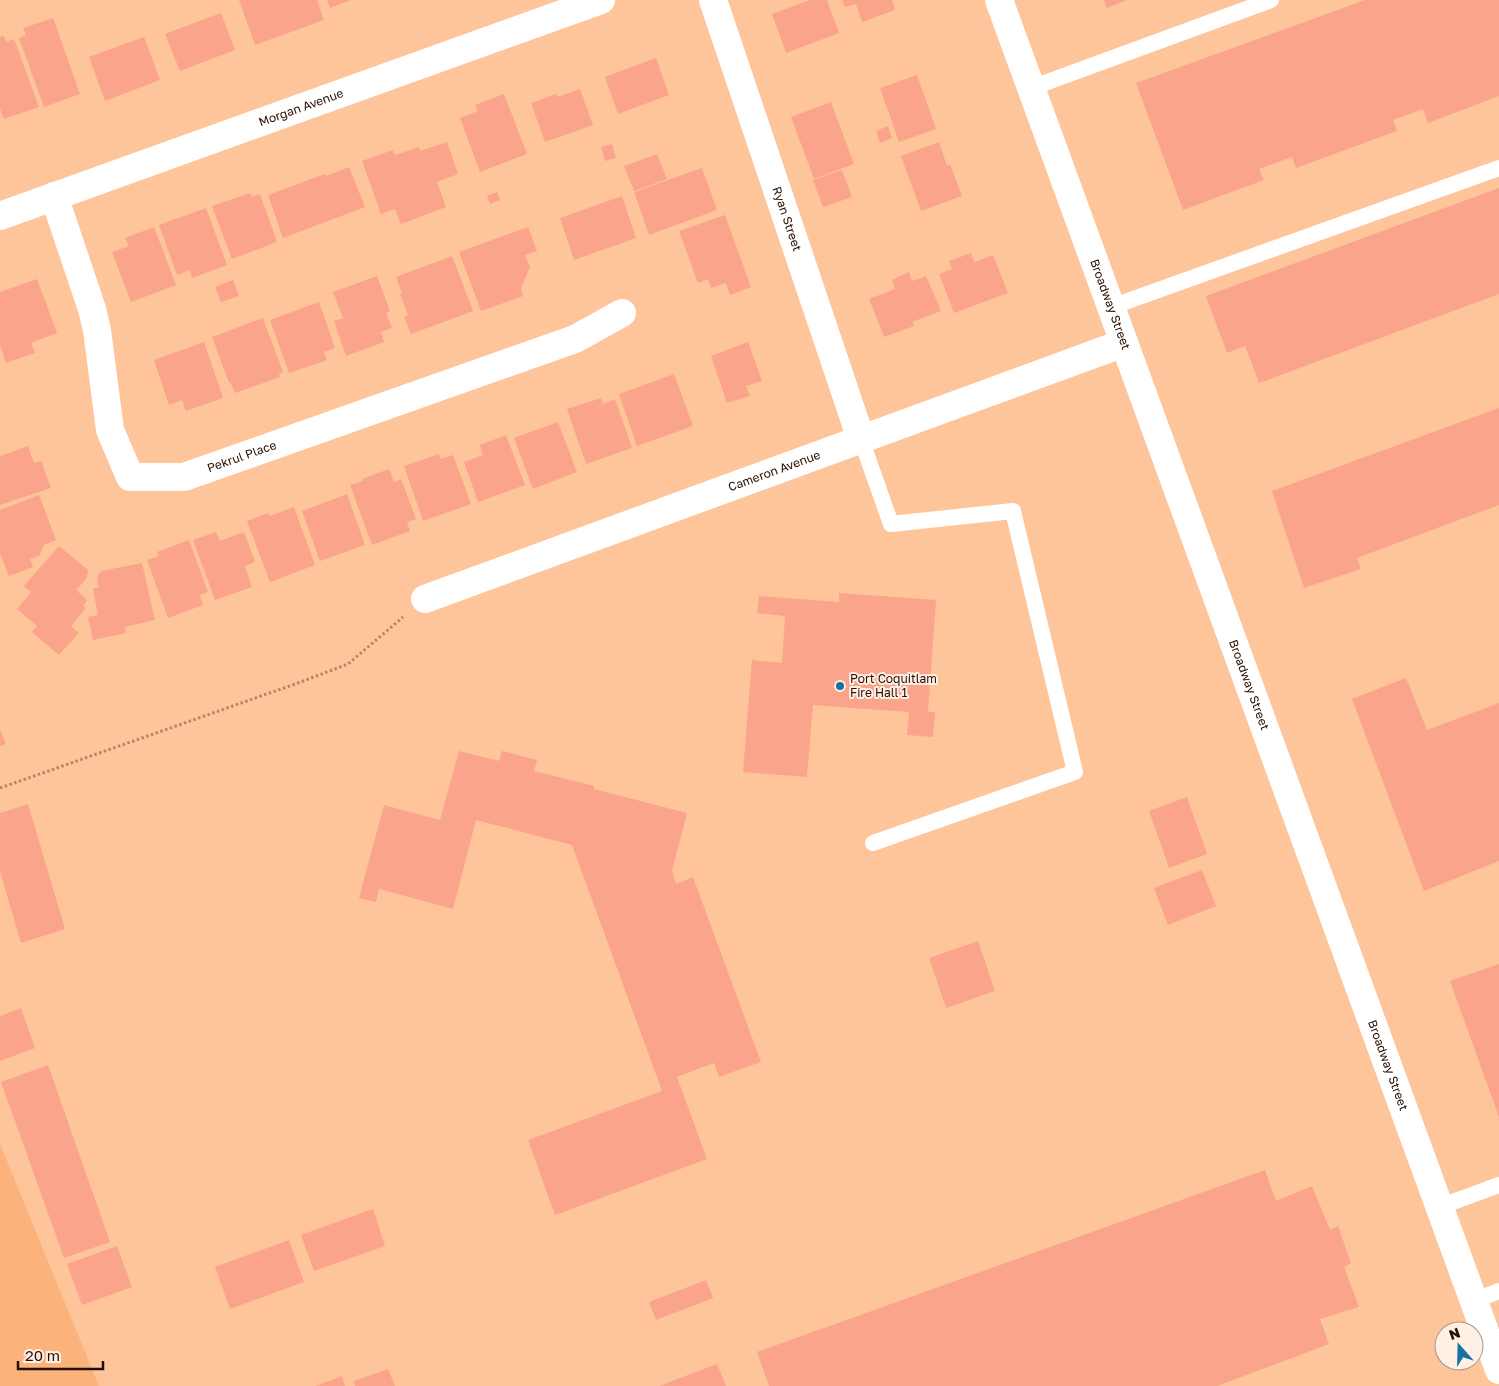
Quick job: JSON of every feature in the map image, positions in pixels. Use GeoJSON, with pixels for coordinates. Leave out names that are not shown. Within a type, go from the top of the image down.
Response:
{"type":"FeatureCollection","features":[{"type":"Feature","properties":{"kind":"street","name":"Morgan Avenue"},"geometry":{"type":"LineString","coordinates":[[0,216],[601,0]]}},
{"type":"Feature","properties":{"kind":"street","name":"Ryan Street"},"geometry":{"type":"LineString","coordinates":[[713,0],[861,439]]}},
{"type":"Feature","properties":{"kind":"street","name":"Broadway Street"},"geometry":{"type":"LineString","coordinates":[[999,0],[1499,1370]]}},
{"type":"Feature","properties":{"kind":"street","name":"Pekrul Place"},"geometry":{"type":"LineString","coordinates":[[54,196],[92,309],[97,330],[110,430],[130,477],[184,477],[575,340],[622,313]]}},
{"type":"Feature","properties":{"kind":"street","name":"Cameron Avenue"},"geometry":{"type":"LineString","coordinates":[[425,599],[1124,343]]}},
{"type":"Feature","properties":{"kind":"lane"},"geometry":{"type":"LineString","coordinates":[[1030,88],[1271,0]]}},
{"type":"Feature","properties":{"kind":"lane"},"geometry":{"type":"LineString","coordinates":[[1111,307],[1499,168]]}},
{"type":"Feature","properties":{"kind":"lane"},"geometry":{"type":"LineString","coordinates":[[861,439],[891,524],[1013,511],[1076,772],[873,843]]}},
{"type":"Feature","properties":{"kind":"lane"},"geometry":{"type":"LineString","coordinates":[[1440,1208],[1499,1186]]}},
{"type":"Feature","properties":{"kind":"lane"},"geometry":{"type":"LineString","coordinates":[[1474,1301],[1499,1291]]}},
{"type":"Feature","properties":{"kind":"path"},"geometry":{"type":"LineString","coordinates":[[0,788],[280,690],[348,664],[425,599]]}},
{"type":"Feature","properties":{"kind":"shaded area"},"geometry":{"type":"Polygon","coordinates":[[[0,1144],[99,1386],[0,1386],[0,1144]]]}},
{"type":"Feature","properties":{"kind":"building"},"geometry":{"type":"Polygon","coordinates":[[[239,0],[317,0],[324,20],[255,45],[239,0]]]}},
{"type":"Feature","properties":{"kind":"building"},"geometry":{"type":"Polygon","coordinates":[[[327,0],[351,0],[330,8],[327,0]]]}},
{"type":"Feature","properties":{"kind":"building"},"geometry":{"type":"Polygon","coordinates":[[[810,0],[827,0],[839,33],[786,53],[772,14],[810,0]]]}},
{"type":"Feature","properties":{"kind":"building"},"geometry":{"type":"Polygon","coordinates":[[[842,0],[892,0],[895,10],[862,22],[856,4],[845,7],[842,0]]]}},
{"type":"Feature","properties":{"kind":"building"},"geometry":{"type":"Polygon","coordinates":[[[1104,0],[1127,0],[1107,8],[1104,0]]]}},
{"type":"Feature","properties":{"kind":"building"},"geometry":{"type":"Polygon","coordinates":[[[1365,0],[1499,0],[1499,96],[1428,123],[1423,109],[1393,120],[1397,131],[1296,168],[1292,157],[1259,169],[1264,180],[1183,210],[1136,83],[1365,0]]]}},
{"type":"Feature","properties":{"kind":"building"},"geometry":{"type":"Polygon","coordinates":[[[221,13],[235,50],[180,71],[165,34],[221,13]]]}},
{"type":"Feature","properties":{"kind":"building"},"geometry":{"type":"Polygon","coordinates":[[[53,18],[80,94],[44,107],[19,38],[26,35],[23,28],[53,18]]]}},
{"type":"Feature","properties":{"kind":"building"},"geometry":{"type":"Polygon","coordinates":[[[4,36],[6,42],[14,39],[39,107],[4,119],[0,109],[0,37],[4,36]]]}},
{"type":"Feature","properties":{"kind":"building"},"geometry":{"type":"Polygon","coordinates":[[[144,37],[160,80],[105,101],[89,57],[144,37]]]}},
{"type":"Feature","properties":{"kind":"building"},"geometry":{"type":"Polygon","coordinates":[[[656,58],[669,95],[618,114],[605,77],[656,58]]]}},
{"type":"Feature","properties":{"kind":"building"},"geometry":{"type":"Polygon","coordinates":[[[917,75],[936,129],[899,142],[880,88],[917,75]]]}},
{"type":"Feature","properties":{"kind":"building"},"geometry":{"type":"Polygon","coordinates":[[[580,89],[593,125],[545,142],[531,103],[556,94],[557,97],[580,89]]]}},
{"type":"Feature","properties":{"kind":"building"},"geometry":{"type":"Polygon","coordinates":[[[504,94],[527,154],[480,172],[460,118],[478,111],[475,105],[504,94]]]}},
{"type":"Feature","properties":{"kind":"building"},"geometry":{"type":"Polygon","coordinates":[[[831,102],[854,164],[814,179],[791,117],[831,102]]]}},
{"type":"Feature","properties":{"kind":"building"},"geometry":{"type":"Polygon","coordinates":[[[888,126],[892,138],[880,143],[876,131],[888,126]]]}},
{"type":"Feature","properties":{"kind":"building"},"geometry":{"type":"Polygon","coordinates":[[[447,142],[458,174],[437,182],[446,207],[401,224],[395,209],[381,214],[362,161],[393,150],[395,155],[419,147],[420,151],[447,142]]]}},
{"type":"Feature","properties":{"kind":"building"},"geometry":{"type":"Polygon","coordinates":[[[939,142],[947,166],[950,164],[962,196],[921,211],[901,156],[939,142]]]}},
{"type":"Feature","properties":{"kind":"building"},"geometry":{"type":"Polygon","coordinates":[[[612,144],[616,158],[605,161],[601,147],[612,144]]]}},
{"type":"Feature","properties":{"kind":"building"},"geometry":{"type":"Polygon","coordinates":[[[657,154],[667,179],[634,191],[624,166],[657,154]]]}},
{"type":"Feature","properties":{"kind":"building"},"geometry":{"type":"Polygon","coordinates":[[[349,167],[365,207],[283,238],[268,195],[349,167]]]}},
{"type":"Feature","properties":{"kind":"building"},"geometry":{"type":"Polygon","coordinates":[[[702,168],[717,210],[649,235],[634,192],[702,168]]]}},
{"type":"Feature","properties":{"kind":"building"},"geometry":{"type":"Polygon","coordinates":[[[842,170],[852,197],[823,207],[813,180],[842,170]]]}},
{"type":"Feature","properties":{"kind":"building"},"geometry":{"type":"Polygon","coordinates":[[[1499,188],[1499,294],[1259,383],[1245,346],[1227,353],[1206,296],[1499,188]]]}},
{"type":"Feature","properties":{"kind":"building"},"geometry":{"type":"Polygon","coordinates":[[[497,192],[500,200],[490,204],[487,196],[497,192]]]}},
{"type":"Feature","properties":{"kind":"building"},"geometry":{"type":"Polygon","coordinates":[[[250,193],[252,197],[260,194],[277,242],[232,259],[212,206],[250,193]]]}},
{"type":"Feature","properties":{"kind":"building"},"geometry":{"type":"Polygon","coordinates":[[[622,196],[636,238],[574,260],[560,218],[622,196]]]}},
{"type":"Feature","properties":{"kind":"building"},"geometry":{"type":"Polygon","coordinates":[[[206,208],[227,265],[192,278],[190,270],[177,275],[159,225],[206,208]]]}},
{"type":"Feature","properties":{"kind":"building"},"geometry":{"type":"Polygon","coordinates":[[[725,215],[751,287],[730,295],[726,283],[711,288],[708,279],[698,283],[679,231],[725,215]]]}},
{"type":"Feature","properties":{"kind":"building"},"geometry":{"type":"Polygon","coordinates":[[[154,227],[176,285],[131,302],[112,252],[129,246],[125,238],[154,227]]]}},
{"type":"Feature","properties":{"kind":"building"},"geometry":{"type":"Polygon","coordinates":[[[528,227],[537,251],[525,255],[530,267],[521,288],[523,296],[481,311],[459,252],[528,227]]]}},
{"type":"Feature","properties":{"kind":"building"},"geometry":{"type":"Polygon","coordinates":[[[971,253],[974,262],[993,255],[1008,293],[954,313],[939,274],[952,269],[949,261],[971,253]]]}},
{"type":"Feature","properties":{"kind":"building"},"geometry":{"type":"Polygon","coordinates":[[[452,256],[473,311],[411,334],[404,317],[408,315],[396,277],[452,256]]]}},
{"type":"Feature","properties":{"kind":"building"},"geometry":{"type":"Polygon","coordinates":[[[909,272],[912,281],[926,276],[941,311],[912,322],[914,326],[884,337],[869,299],[895,289],[892,280],[909,272]]]}},
{"type":"Feature","properties":{"kind":"building"},"geometry":{"type":"Polygon","coordinates":[[[377,276],[390,311],[386,313],[392,328],[381,332],[384,342],[346,356],[334,321],[343,318],[333,292],[377,276]]]}},
{"type":"Feature","properties":{"kind":"building"},"geometry":{"type":"Polygon","coordinates":[[[37,279],[57,333],[31,343],[35,353],[6,363],[0,345],[0,292],[37,279]]]}},
{"type":"Feature","properties":{"kind":"building"},"geometry":{"type":"Polygon","coordinates":[[[233,280],[239,296],[221,302],[215,287],[233,280]]]}},
{"type":"Feature","properties":{"kind":"building"},"geometry":{"type":"Polygon","coordinates":[[[319,302],[335,348],[324,352],[327,360],[289,373],[270,320],[319,302]]]}},
{"type":"Feature","properties":{"kind":"building"},"geometry":{"type":"Polygon","coordinates":[[[263,318],[283,372],[279,374],[280,377],[235,393],[229,383],[212,337],[263,318]]]}},
{"type":"Feature","properties":{"kind":"building"},"geometry":{"type":"Polygon","coordinates":[[[204,342],[223,398],[186,411],[182,400],[169,405],[154,360],[204,342]]]}},
{"type":"Feature","properties":{"kind":"building"},"geometry":{"type":"Polygon","coordinates":[[[748,342],[762,381],[746,386],[750,396],[727,403],[711,356],[748,342]]]}},
{"type":"Feature","properties":{"kind":"building"},"geometry":{"type":"Polygon","coordinates":[[[674,374],[693,426],[637,446],[619,394],[674,374]]]}},
{"type":"Feature","properties":{"kind":"building"},"geometry":{"type":"Polygon","coordinates":[[[601,398],[603,404],[615,399],[632,448],[586,464],[567,409],[601,398]]]}},
{"type":"Feature","properties":{"kind":"building"},"geometry":{"type":"Polygon","coordinates":[[[1499,408],[1499,505],[1357,558],[1361,569],[1304,588],[1272,491],[1499,408]]]}},
{"type":"Feature","properties":{"kind":"building"},"geometry":{"type":"Polygon","coordinates":[[[558,422],[577,472],[533,489],[514,438],[558,422]]]}},
{"type":"Feature","properties":{"kind":"building"},"geometry":{"type":"Polygon","coordinates":[[[506,435],[525,485],[478,502],[464,462],[483,455],[480,445],[506,435]]]}},
{"type":"Feature","properties":{"kind":"building"},"geometry":{"type":"Polygon","coordinates":[[[28,446],[34,463],[41,461],[51,488],[0,505],[0,456],[28,446]]]}},
{"type":"Feature","properties":{"kind":"building"},"geometry":{"type":"Polygon","coordinates":[[[439,454],[440,459],[453,455],[471,504],[423,521],[404,466],[439,454]]]}},
{"type":"Feature","properties":{"kind":"building"},"geometry":{"type":"Polygon","coordinates":[[[389,469],[394,482],[401,479],[416,519],[407,522],[410,531],[372,545],[350,485],[389,469]]]}},
{"type":"Feature","properties":{"kind":"building"},"geometry":{"type":"Polygon","coordinates":[[[347,494],[365,545],[320,561],[302,511],[347,494]]]}},
{"type":"Feature","properties":{"kind":"building"},"geometry":{"type":"Polygon","coordinates":[[[39,495],[56,540],[44,545],[39,556],[30,559],[33,567],[9,576],[0,553],[0,510],[39,495]]]}},
{"type":"Feature","properties":{"kind":"building"},"geometry":{"type":"Polygon","coordinates":[[[294,507],[315,565],[270,582],[247,521],[268,513],[270,516],[294,507]]]}},
{"type":"Feature","properties":{"kind":"building"},"geometry":{"type":"Polygon","coordinates":[[[216,532],[220,541],[244,532],[255,562],[245,566],[252,587],[215,600],[193,540],[216,532]]]}},
{"type":"Feature","properties":{"kind":"building"},"geometry":{"type":"Polygon","coordinates":[[[189,540],[208,592],[200,595],[203,605],[168,618],[147,560],[159,556],[157,552],[189,540]]]}},
{"type":"Feature","properties":{"kind":"building"},"geometry":{"type":"Polygon","coordinates":[[[59,546],[88,570],[87,578],[76,590],[87,600],[83,606],[86,608],[71,626],[79,633],[59,655],[32,632],[37,626],[17,609],[31,592],[24,586],[59,546]]]}},
{"type":"Feature","properties":{"kind":"building"},"geometry":{"type":"Polygon","coordinates":[[[142,563],[155,620],[125,627],[126,633],[93,640],[88,617],[98,615],[93,589],[99,587],[97,578],[101,571],[142,563]]]}},
{"type":"Feature","properties":{"kind":"building","name":"Port Coquitlam Fire Hall 1"},"geometry":{"type":"Polygon","coordinates":[[[839,593],[936,600],[928,712],[935,712],[933,737],[907,735],[909,712],[813,705],[807,777],[743,772],[752,660],[782,663],[785,616],[757,613],[759,596],[839,602],[839,593]]]}},
{"type":"Feature","properties":{"kind":"building"},"geometry":{"type":"Polygon","coordinates":[[[1406,678],[1427,730],[1499,703],[1499,861],[1424,891],[1352,699],[1406,678]]]}},
{"type":"Feature","properties":{"kind":"building"},"geometry":{"type":"Polygon","coordinates":[[[0,730],[6,744],[0,746],[0,730]]]}},
{"type":"Feature","properties":{"kind":"building"},"geometry":{"type":"Polygon","coordinates":[[[459,751],[499,761],[502,751],[537,760],[534,771],[687,813],[672,871],[676,884],[693,877],[761,1062],[719,1077],[714,1063],[677,1077],[707,1159],[555,1215],[528,1140],[662,1091],[572,845],[476,820],[453,909],[379,889],[376,902],[359,898],[384,805],[440,820],[459,751]]]}},
{"type":"Feature","properties":{"kind":"building"},"geometry":{"type":"Polygon","coordinates":[[[1187,797],[1207,854],[1169,868],[1149,811],[1187,797]]]}},
{"type":"Feature","properties":{"kind":"building"},"geometry":{"type":"Polygon","coordinates":[[[28,804],[65,929],[21,943],[0,871],[0,813],[28,804]]]}},
{"type":"Feature","properties":{"kind":"building"},"geometry":{"type":"Polygon","coordinates":[[[1202,870],[1216,906],[1168,925],[1154,888],[1202,870]]]}},
{"type":"Feature","properties":{"kind":"building"},"geometry":{"type":"Polygon","coordinates":[[[978,941],[995,991],[946,1008],[929,958],[978,941]]]}},
{"type":"Feature","properties":{"kind":"building"},"geometry":{"type":"Polygon","coordinates":[[[1499,964],[1499,1117],[1450,981],[1499,964]]]}},
{"type":"Feature","properties":{"kind":"building"},"geometry":{"type":"Polygon","coordinates":[[[21,1008],[35,1048],[0,1061],[0,1016],[21,1008]]]}},
{"type":"Feature","properties":{"kind":"building"},"geometry":{"type":"Polygon","coordinates":[[[48,1065],[110,1242],[64,1258],[1,1082],[48,1065]]]}},
{"type":"Feature","properties":{"kind":"building"},"geometry":{"type":"Polygon","coordinates":[[[1265,1170],[1276,1201],[1312,1186],[1330,1230],[1338,1226],[1351,1263],[1344,1267],[1359,1307],[1320,1319],[1329,1344],[1217,1386],[769,1386],[757,1352],[1265,1170]]]}},
{"type":"Feature","properties":{"kind":"building"},"geometry":{"type":"Polygon","coordinates":[[[373,1209],[385,1246],[314,1271],[301,1235],[373,1209]]]}},
{"type":"Feature","properties":{"kind":"building"},"geometry":{"type":"Polygon","coordinates":[[[289,1240],[304,1282],[230,1309],[215,1267],[289,1240]]]}},
{"type":"Feature","properties":{"kind":"building"},"geometry":{"type":"Polygon","coordinates":[[[117,1246],[132,1287],[82,1305],[67,1264],[117,1246]]]}},
{"type":"Feature","properties":{"kind":"building"},"geometry":{"type":"Polygon","coordinates":[[[706,1280],[713,1298],[656,1320],[649,1302],[706,1280]]]}},
{"type":"Feature","properties":{"kind":"building"},"geometry":{"type":"Polygon","coordinates":[[[717,1364],[726,1386],[659,1386],[717,1364]]]}},
{"type":"Feature","properties":{"kind":"building"},"geometry":{"type":"Polygon","coordinates":[[[388,1369],[395,1386],[355,1386],[354,1381],[388,1369]]]}},
{"type":"Feature","properties":{"kind":"building"},"geometry":{"type":"Polygon","coordinates":[[[342,1376],[345,1386],[315,1386],[342,1376]]]}},
{"type":"Feature","properties":{"kind":"place","name":"Port Coquitlam Fire Hall 1"},"geometry":{"type":"Point","coordinates":[840,686]}}]}
